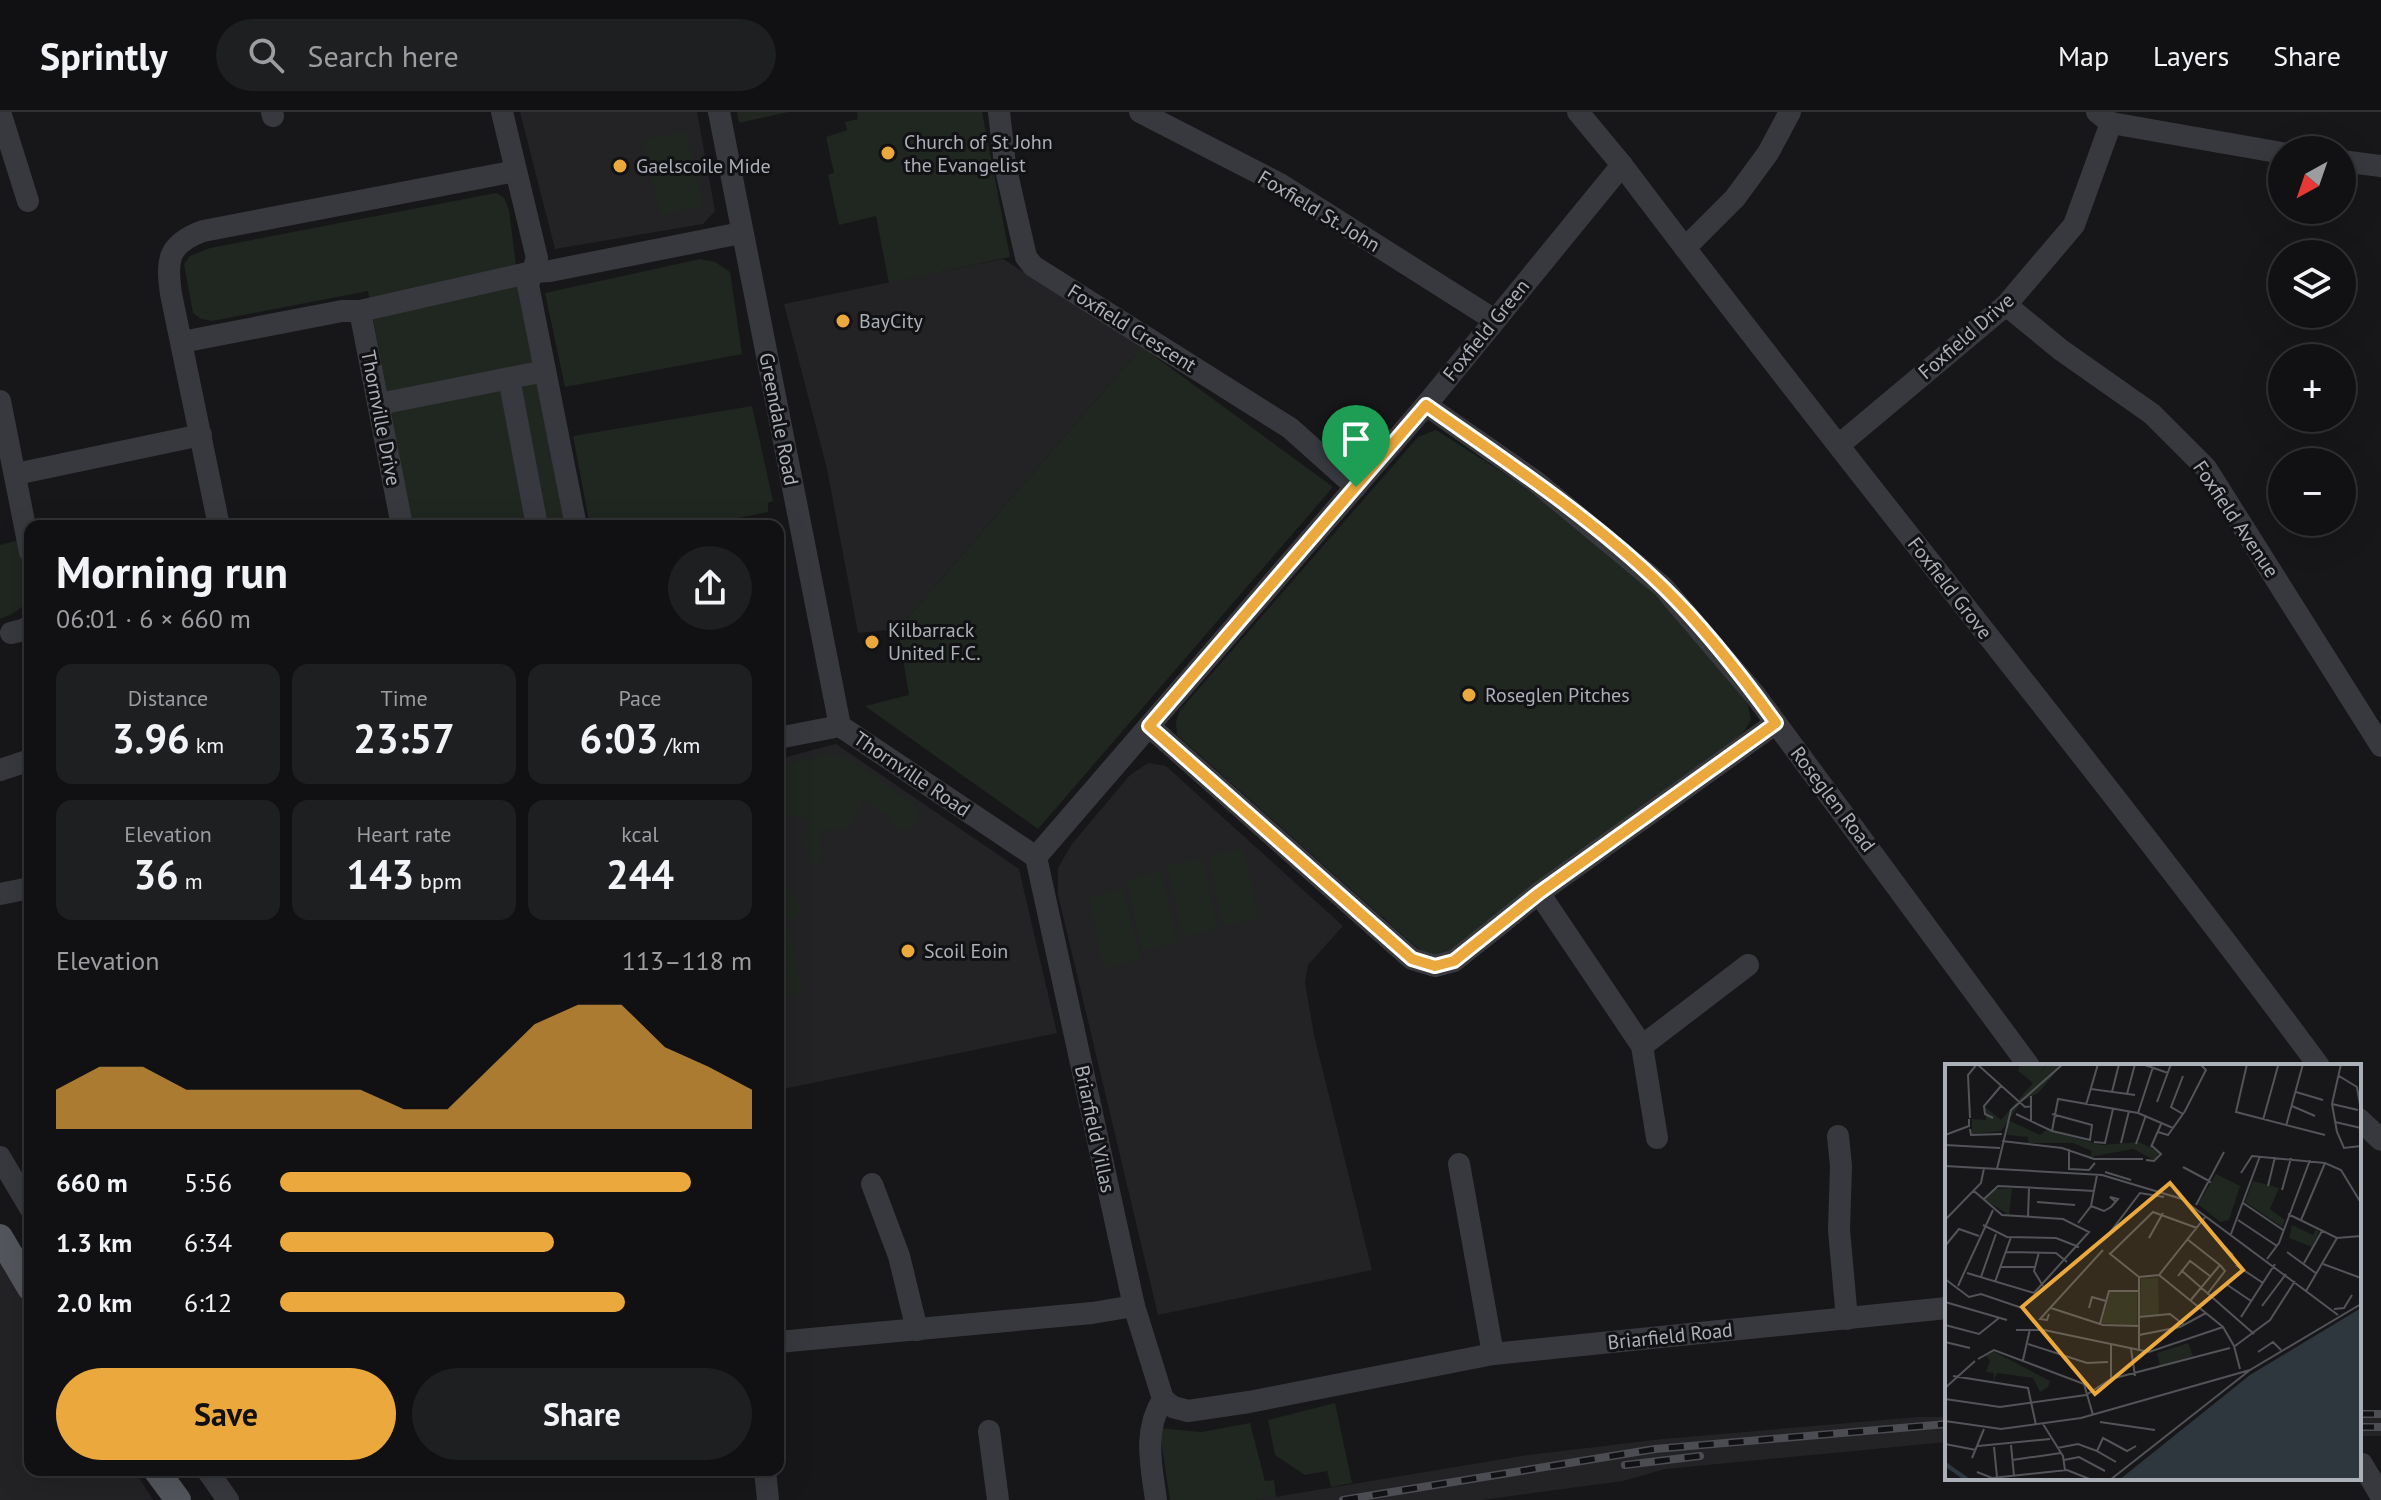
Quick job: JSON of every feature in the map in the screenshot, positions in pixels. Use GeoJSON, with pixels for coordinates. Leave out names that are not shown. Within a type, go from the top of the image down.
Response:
{"type":"FeatureCollection","features":[{"type":"Feature","properties":{"kind":"main road"},"geometry":{"type":"LineString","coordinates":[[0,1237],[24,1278]]}},
{"type":"Feature","properties":{"kind":"main road"},"geometry":{"type":"LineString","coordinates":[[160,1476],[178,1500]]}},
{"type":"Feature","properties":{"kind":"street"},"geometry":{"type":"LineString","coordinates":[[0,112],[28,201]]}},
{"type":"Feature","properties":{"kind":"street"},"geometry":{"type":"LineString","coordinates":[[502,112],[537,258],[528,285],[575,520]]}},
{"type":"Feature","properties":{"kind":"street","name":"Greendale Road"},"geometry":{"type":"LineString","coordinates":[[719,112],[840,726]]}},
{"type":"Feature","properties":{"kind":"street","name":"Foxfield Crescent"},"geometry":{"type":"LineString","coordinates":[[999,112],[1005,165],[1026,257],[1033,266],[1290,428],[1356,487]]}},
{"type":"Feature","properties":{"kind":"street","name":"Foxfield St. John"},"geometry":{"type":"LineString","coordinates":[[1140,112],[1280,184],[1493,319]]}},
{"type":"Feature","properties":{"kind":"street","name":"Foxfield Grove"},"geometry":{"type":"LineString","coordinates":[[1578,112],[2076,745],[2317,1064]]}},
{"type":"Feature","properties":{"kind":"street"},"geometry":{"type":"LineString","coordinates":[[1685,248],[1735,198],[1768,153],[1790,112]]}},
{"type":"Feature","properties":{"kind":"street"},"geometry":{"type":"LineString","coordinates":[[2104,118],[2268,150]]}},
{"type":"Feature","properties":{"kind":"street","name":"Foxfield Drive"},"geometry":{"type":"LineString","coordinates":[[1839,445],[2006,305],[2074,225],[2104,118]]}},
{"type":"Feature","properties":{"kind":"street"},"geometry":{"type":"LineString","coordinates":[[2356,163],[2381,166]]}},
{"type":"Feature","properties":{"kind":"street","name":"Foxfield Green"},"geometry":{"type":"LineString","coordinates":[[1036,857],[1426,405],[1493,319],[1622,165]]}},
{"type":"Feature","properties":{"kind":"street"},"geometry":{"type":"LineString","coordinates":[[218,520],[168,272],[177,244],[203,231],[516,171]]}},
{"type":"Feature","properties":{"kind":"street"},"geometry":{"type":"LineString","coordinates":[[182,342],[342,311],[360,311],[532,272],[741,233]]}},
{"type":"Feature","properties":{"kind":"street","name":"Foxfield Avenue"},"geometry":{"type":"LineString","coordinates":[[2006,305],[2061,350],[2152,414],[2206,468],[2381,746]]}},
{"type":"Feature","properties":{"kind":"street","name":"Thornville Drive"},"geometry":{"type":"LineString","coordinates":[[360,311],[401,520]]}},
{"type":"Feature","properties":{"kind":"street"},"geometry":{"type":"LineString","coordinates":[[379,404],[545,371]]}},
{"type":"Feature","properties":{"kind":"street"},"geometry":{"type":"LineString","coordinates":[[509,378],[536,520]]}},
{"type":"Feature","properties":{"kind":"street"},"geometry":{"type":"LineString","coordinates":[[0,401],[24,520]]}},
{"type":"Feature","properties":{"kind":"street","name":"Roseglen Road"},"geometry":{"type":"LineString","coordinates":[[1426,405],[1535,481],[1663,587],[1705,632],[1776,723],[2028,1064]]}},
{"type":"Feature","properties":{"kind":"street"},"geometry":{"type":"LineString","coordinates":[[16,474],[201,435]]}},
{"type":"Feature","properties":{"kind":"street"},"geometry":{"type":"LineString","coordinates":[[1149,726],[1412,959],[1435,966],[1454,961],[1539,893],[1776,723]]}},
{"type":"Feature","properties":{"kind":"street","name":"Thornville Road"},"geometry":{"type":"LineString","coordinates":[[784,737],[840,726],[1036,857]]}},
{"type":"Feature","properties":{"kind":"street"},"geometry":{"type":"LineString","coordinates":[[0,770],[24,762]]}},
{"type":"Feature","properties":{"kind":"street","name":"Briarfield Villas"},"geometry":{"type":"LineString","coordinates":[[1036,857],[1134,1306],[1163,1399]]}},
{"type":"Feature","properties":{"kind":"street"},"geometry":{"type":"LineString","coordinates":[[0,894],[24,889]]}},
{"type":"Feature","properties":{"kind":"street"},"geometry":{"type":"LineString","coordinates":[[1539,893],[1642,1046],[1657,1138]]}},
{"type":"Feature","properties":{"kind":"street"},"geometry":{"type":"LineString","coordinates":[[1642,1046],[1748,965]]}},
{"type":"Feature","properties":{"kind":"street"},"geometry":{"type":"LineString","coordinates":[[2361,1121],[2381,1140]]}},
{"type":"Feature","properties":{"kind":"street"},"geometry":{"type":"LineString","coordinates":[[1838,1136],[1841,1166],[1839,1230],[1847,1319]]}},
{"type":"Feature","properties":{"kind":"street"},"geometry":{"type":"LineString","coordinates":[[0,1157],[24,1198]]}},
{"type":"Feature","properties":{"kind":"street"},"geometry":{"type":"LineString","coordinates":[[1459,1164],[1493,1354]]}},
{"type":"Feature","properties":{"kind":"street"},"geometry":{"type":"LineString","coordinates":[[872,1184],[899,1256],[917,1330]]}},
{"type":"Feature","properties":{"kind":"street"},"geometry":{"type":"LineString","coordinates":[[784,1341],[1092,1313],[1134,1306]]}},
{"type":"Feature","properties":{"kind":"street","name":"Briarfield Road"},"geometry":{"type":"LineString","coordinates":[[1163,1399],[1173,1407],[1188,1411],[1493,1354],[1945,1308]]}},
{"type":"Feature","properties":{"kind":"street"},"geometry":{"type":"LineString","coordinates":[[1156,1500],[1149,1446],[1150,1428],[1163,1399]]}},
{"type":"Feature","properties":{"kind":"street"},"geometry":{"type":"LineString","coordinates":[[989,1431],[998,1500]]}},
{"type":"Feature","properties":{"kind":"street"},"geometry":{"type":"LineString","coordinates":[[2362,1464],[2381,1496]]}},
{"type":"Feature","properties":{"kind":"street"},"geometry":{"type":"LineString","coordinates":[[211,1476],[228,1500]]}},
{"type":"Feature","properties":{"kind":"street"},"geometry":{"type":"LineString","coordinates":[[766,1476],[768,1500]]}},
{"type":"Feature","properties":{"kind":"shaded area","name":"Gaelscoile Mide"},"geometry":{"type":"Polygon","coordinates":[[[520,112],[697,112],[715,211],[703,224],[555,249],[520,112]]]}},
{"type":"Feature","properties":{"kind":"shaded area"},"geometry":{"type":"Polygon","coordinates":[[[737,112],[788,112],[739,123],[737,112]]]}},
{"type":"Feature","properties":{"kind":"shaded area"},"geometry":{"type":"Polygon","coordinates":[[[857,112],[982,112],[1010,257],[889,283],[876,216],[839,225],[828,175],[834,173],[826,137],[847,130],[845,122],[858,119],[857,112]]]}},
{"type":"Feature","properties":{"kind":"shaded area"},"geometry":{"type":"Polygon","coordinates":[[[686,131],[703,206],[660,215],[643,140],[686,131]]]}},
{"type":"Feature","properties":{"kind":"shaded area"},"geometry":{"type":"Polygon","coordinates":[[[496,193],[504,198],[509,210],[520,298],[564,520],[411,520],[368,291],[212,321],[201,319],[193,313],[184,264],[190,256],[210,248],[496,193]]]}},
{"type":"Feature","properties":{"kind":"shaded area"},"geometry":{"type":"Polygon","coordinates":[[[700,259],[715,262],[730,272],[742,354],[565,387],[545,293],[700,259]]]}},
{"type":"Feature","properties":{"kind":"shaded area"},"geometry":{"type":"Polygon","coordinates":[[[1003,259],[1142,347],[898,629],[858,633],[827,469],[784,304],[1003,259]]]}},
{"type":"Feature","properties":{"kind":"shaded area"},"geometry":{"type":"Polygon","coordinates":[[[1142,347],[1333,487],[1038,829],[865,706],[909,695],[898,629],[1142,347]]]}},
{"type":"Feature","properties":{"kind":"shaded area"},"geometry":{"type":"Polygon","coordinates":[[[752,406],[773,501],[768,503],[768,512],[729,520],[589,520],[573,436],[752,406]]]}},
{"type":"Feature","properties":{"kind":"shaded area","name":"Roseglen Pitches"},"geometry":{"type":"Polygon","coordinates":[[[1436,430],[1533,492],[1611,554],[1656,596],[1747,700],[1751,720],[1743,733],[1450,951],[1433,957],[1423,953],[1177,735],[1176,721],[1180,710],[1418,437],[1436,430]]]}},
{"type":"Feature","properties":{"kind":"shaded area"},"geometry":{"type":"Polygon","coordinates":[[[19,540],[24,561],[24,603],[14,613],[0,619],[0,545],[19,540]]]}},
{"type":"Feature","properties":{"kind":"shaded area","name":"Scoil Eoin"},"geometry":{"type":"Polygon","coordinates":[[[836,744],[1019,869],[1057,1033],[784,1089],[784,757],[836,744]]]}},
{"type":"Feature","properties":{"kind":"shaded area"},"geometry":{"type":"Polygon","coordinates":[[[828,754],[848,758],[909,800],[919,809],[917,820],[907,830],[898,831],[890,817],[867,801],[860,805],[850,828],[826,830],[818,836],[820,863],[811,862],[805,843],[808,819],[784,815],[784,765],[828,754]]]}},
{"type":"Feature","properties":{"kind":"shaded area"},"geometry":{"type":"Polygon","coordinates":[[[1148,763],[1166,766],[1343,926],[1308,965],[1305,982],[1314,1035],[1372,1270],[1158,1315],[1058,895],[1058,868],[1072,844],[1130,775],[1148,763]]]}},
{"type":"Feature","properties":{"kind":"shaded area"},"geometry":{"type":"Polygon","coordinates":[[[1243,848],[1259,918],[1224,926],[1208,856],[1243,848]]]}},
{"type":"Feature","properties":{"kind":"shaded area"},"geometry":{"type":"Polygon","coordinates":[[[1202,858],[1218,929],[1183,937],[1167,866],[1202,858]]]}},
{"type":"Feature","properties":{"kind":"shaded area"},"geometry":{"type":"Polygon","coordinates":[[[1161,872],[1177,942],[1142,950],[1126,880],[1161,872]]]}},
{"type":"Feature","properties":{"kind":"shaded area"},"geometry":{"type":"Polygon","coordinates":[[[784,887],[801,905],[800,911],[784,921],[784,887]]]}},
{"type":"Feature","properties":{"kind":"shaded area"},"geometry":{"type":"Polygon","coordinates":[[[1124,889],[1140,960],[1104,968],[1089,897],[1124,889]]]}},
{"type":"Feature","properties":{"kind":"shaded area"},"geometry":{"type":"Polygon","coordinates":[[[789,927],[802,992],[784,996],[784,928],[789,927]]]}},
{"type":"Feature","properties":{"kind":"shaded area"},"geometry":{"type":"Polygon","coordinates":[[[0,1262],[24,1302],[24,1476],[138,1476],[153,1500],[0,1500],[0,1262]]]}},
{"type":"Feature","properties":{"kind":"shaded area"},"geometry":{"type":"Polygon","coordinates":[[[1335,1403],[1352,1483],[1331,1487],[1327,1471],[1305,1475],[1275,1455],[1268,1420],[1335,1403]]]}},
{"type":"Feature","properties":{"kind":"shaded area"},"geometry":{"type":"Polygon","coordinates":[[[2361,1412],[2381,1412],[2381,1436],[2361,1436],[2361,1412]]]}},
{"type":"Feature","properties":{"kind":"shaded area"},"geometry":{"type":"Polygon","coordinates":[[[1945,1417],[1945,1442],[1665,1469],[1623,1481],[1482,1500],[1256,1500],[1528,1455],[1663,1439],[1945,1417]]]}},
{"type":"Feature","properties":{"kind":"shaded area"},"geometry":{"type":"Polygon","coordinates":[[[1250,1423],[1265,1481],[1274,1480],[1276,1497],[1256,1500],[1170,1500],[1159,1428],[1201,1432],[1250,1423]]]}},
{"type":"Feature","properties":{"kind":"railway"},"geometry":{"type":"LineString","coordinates":[[2361,1414],[2381,1414]]}},
{"type":"Feature","properties":{"kind":"railway"},"geometry":{"type":"LineString","coordinates":[[1343,1500],[1655,1449],[1945,1424]]}},
{"type":"Feature","properties":{"kind":"railway"},"geometry":{"type":"LineString","coordinates":[[2361,1427],[2381,1427]]}},
{"type":"Feature","properties":{"kind":"railway"},"geometry":{"type":"LineString","coordinates":[[1625,1465],[1700,1456]]}},
{"type":"Feature","properties":{"kind":"place","name":"Church of St John the Evangelist"},"geometry":{"type":"Point","coordinates":[888,153]}},
{"type":"Feature","properties":{"kind":"place","name":"Gaelscoile Mide"},"geometry":{"type":"Point","coordinates":[620,166]}},
{"type":"Feature","properties":{"kind":"place","name":"BayCity"},"geometry":{"type":"Point","coordinates":[843,321]}},
{"type":"Feature","properties":{"kind":"place","name":"Kilbarrack United F.C."},"geometry":{"type":"Point","coordinates":[872,642]}},
{"type":"Feature","properties":{"kind":"place","name":"Roseglen Pitches"},"geometry":{"type":"Point","coordinates":[1469,695]}},
{"type":"Feature","properties":{"kind":"place","name":"Scoil Eoin"},"geometry":{"type":"Point","coordinates":[908,951]}},
{"type":"Feature","properties":{"kind":"route"},"geometry":{"type":"LineString","coordinates":[[1426,405],[1535,481],[1663,587],[1705,632],[1776,723],[1539,893],[1445,965],[1423,964],[1412,959],[1149,726],[1356,487],[1426,405]]}}]}
